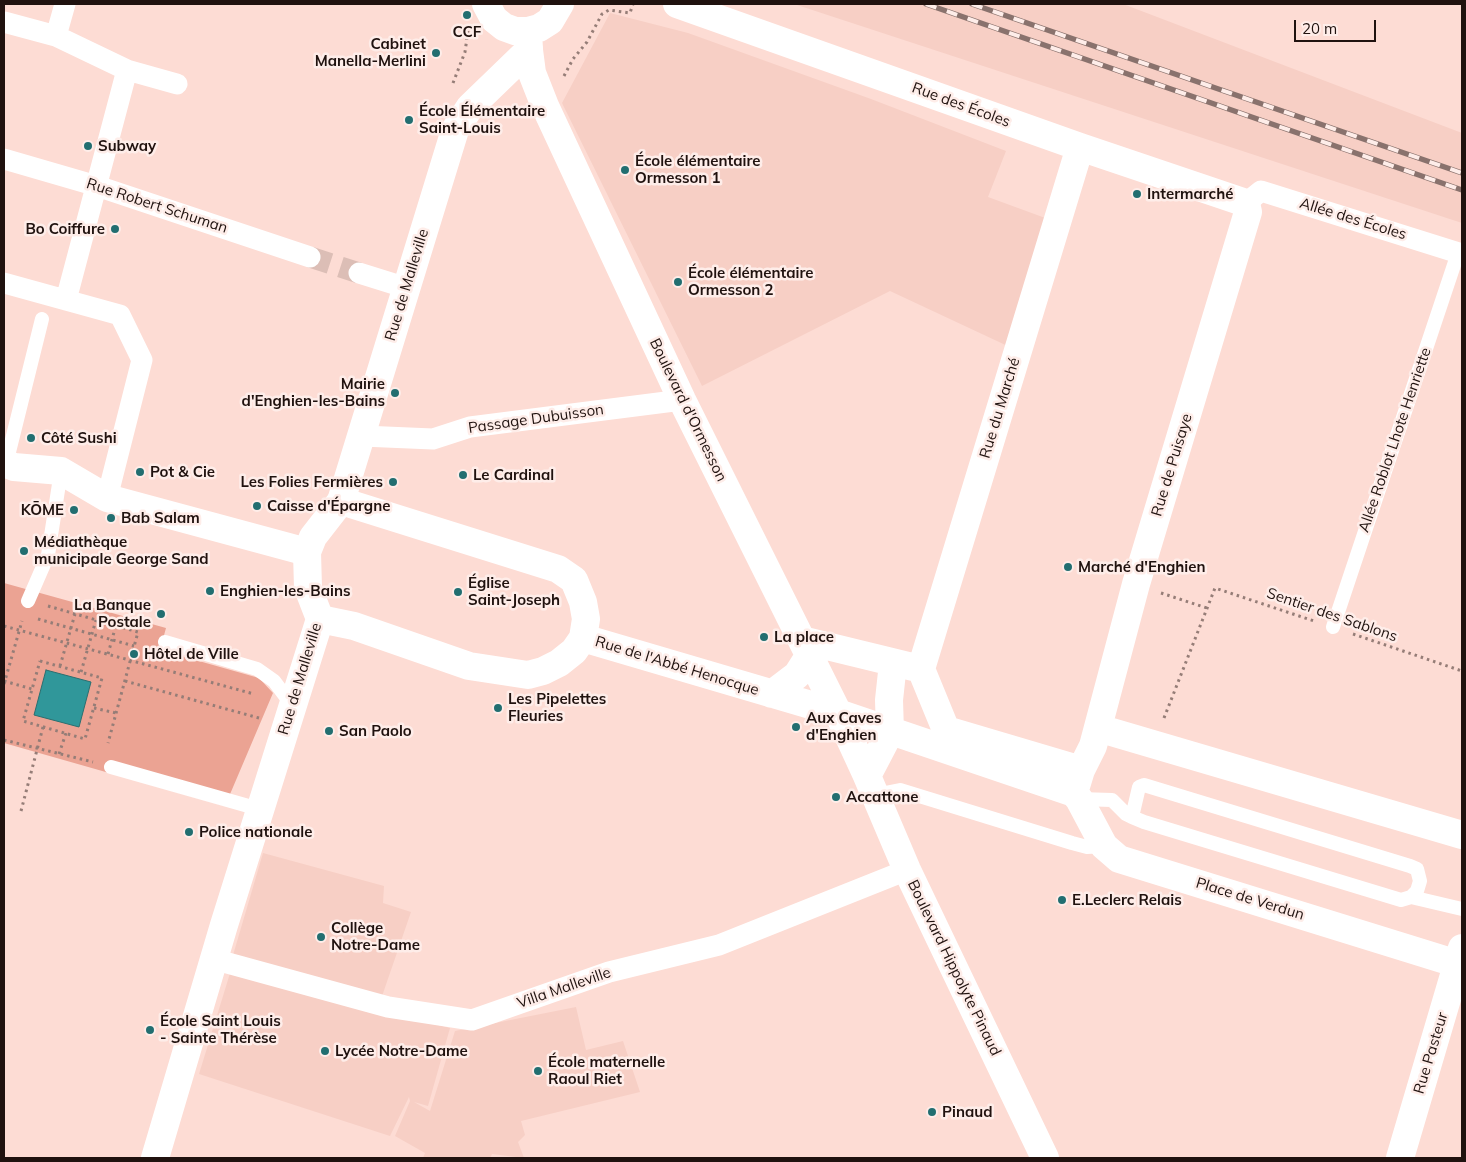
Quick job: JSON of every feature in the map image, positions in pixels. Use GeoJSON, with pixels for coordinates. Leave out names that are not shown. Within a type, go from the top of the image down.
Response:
{"type":"FeatureCollection","features":[{"type":"Feature","properties":{"kind":"street"},"geometry":{"type":"LineString","coordinates":[[56,36],[65,4]]}},
{"type":"Feature","properties":{"kind":"street","name":"Rue de Malleville"},"geometry":{"type":"LineString","coordinates":[[155,1158],[213,959],[320,618],[308,588],[307,552],[313,537],[341,501],[455,130],[470,107],[539,28],[550,21],[560,4]]}},
{"type":"Feature","properties":{"kind":"street","name":"Rue des Écoles"},"geometry":{"type":"LineString","coordinates":[[677,4],[1080,147],[1246,202]]}},
{"type":"Feature","properties":{"kind":"street"},"geometry":{"type":"LineString","coordinates":[[477,14],[494,19],[528,41]]}},
{"type":"Feature","properties":{"kind":"street"},"geometry":{"type":"LineString","coordinates":[[4,22],[56,36],[127,70],[177,84]]}},
{"type":"Feature","properties":{"kind":"street","name":"Boulevard d'Ormesson"},"geometry":{"type":"LineString","coordinates":[[528,41],[532,73],[545,106],[682,400],[838,713]]}},
{"type":"Feature","properties":{"kind":"street"},"geometry":{"type":"LineString","coordinates":[[66,300],[127,70]]}},
{"type":"Feature","properties":{"kind":"street","name":"Rue du Marché"},"geometry":{"type":"LineString","coordinates":[[922,669],[1080,147]]}},
{"type":"Feature","properties":{"kind":"street","name":"Rue Robert Schuman"},"geometry":{"type":"LineString","coordinates":[[4,159],[97,186],[310,257]]}},
{"type":"Feature","properties":{"kind":"street","name":"Allée des Écoles"},"geometry":{"type":"LineString","coordinates":[[1246,202],[1261,191],[1460,253]]}},
{"type":"Feature","properties":{"kind":"street","name":"Rue de Puisaye"},"geometry":{"type":"LineString","coordinates":[[1098,728],[1136,584],[1248,212],[1246,202]]}},
{"type":"Feature","properties":{"kind":"street"},"geometry":{"type":"LineString","coordinates":[[358,273],[407,288]]}},
{"type":"Feature","properties":{"kind":"street"},"geometry":{"type":"LineString","coordinates":[[4,283],[120,315],[142,360],[107,498]]}},
{"type":"Feature","properties":{"kind":"street","name":"Passage Dubuisson"},"geometry":{"type":"LineString","coordinates":[[362,436],[433,439],[470,427],[682,400]]}},
{"type":"Feature","properties":{"kind":"street"},"geometry":{"type":"LineString","coordinates":[[5,464],[61,471],[107,498],[307,552]]}},
{"type":"Feature","properties":{"kind":"street"},"geometry":{"type":"LineString","coordinates":[[320,618],[354,626],[469,666],[528,675],[543,671],[560,662],[574,651],[583,638],[586,619],[583,602],[574,580],[558,569],[341,501]]}},
{"type":"Feature","properties":{"kind":"street","name":"Rue de l'Abbé Henocque"},"geometry":{"type":"LineString","coordinates":[[583,638],[838,713]]}},
{"type":"Feature","properties":{"kind":"street"},"geometry":{"type":"LineString","coordinates":[[805,648],[922,669],[943,739]]}},
{"type":"Feature","properties":{"kind":"street","name":"Rue de l'Abbé Henocque"},"geometry":{"type":"LineString","coordinates":[[772,694],[797,675],[805,648]]}},
{"type":"Feature","properties":{"kind":"street"},"geometry":{"type":"LineString","coordinates":[[871,786],[890,732],[889,700],[892,663]]}},
{"type":"Feature","properties":{"kind":"street"},"geometry":{"type":"LineString","coordinates":[[838,713],[890,732],[943,739],[1078,787],[1098,728],[1462,835]]}},
{"type":"Feature","properties":{"kind":"street","name":"Boulevard Hippolyte Pinaud"},"geometry":{"type":"LineString","coordinates":[[838,713],[907,870],[1045,1158]]}},
{"type":"Feature","properties":{"kind":"street","name":"Place de Verdun"},"geometry":{"type":"LineString","coordinates":[[1078,787],[1104,846],[1119,859],[1460,956]]}},
{"type":"Feature","properties":{"kind":"street","name":"Villa Malleville"},"geometry":{"type":"LineString","coordinates":[[213,959],[388,1007],[472,1020],[609,972],[719,945],[907,870]]}},
{"type":"Feature","properties":{"kind":"street","name":"Rue Pasteur"},"geometry":{"type":"LineString","coordinates":[[1400,1158],[1460,956]]}},
{"type":"Feature","properties":{"kind":"lane","name":"Allée Roblot Lhote Henriette"},"geometry":{"type":"LineString","coordinates":[[1333,627],[1460,253]]}},
{"type":"Feature","properties":{"kind":"lane"},"geometry":{"type":"LineString","coordinates":[[5,464],[42,319]]}},
{"type":"Feature","properties":{"kind":"lane"},"geometry":{"type":"LineString","coordinates":[[28,601],[48,555],[61,471]]}},
{"type":"Feature","properties":{"kind":"lane"},"geometry":{"type":"LineString","coordinates":[[165,642],[257,669],[274,681],[292,705]]}},
{"type":"Feature","properties":{"kind":"lane"},"geometry":{"type":"LineString","coordinates":[[111,767],[259,809]]}},
{"type":"Feature","properties":{"kind":"lane"},"geometry":{"type":"LineString","coordinates":[[1078,787],[1112,800],[1132,817],[1393,898],[1401,900],[1411,897],[1417,891],[1420,880],[1417,869],[1410,866],[1144,785],[1139,787],[1132,817]]}},
{"type":"Feature","properties":{"kind":"lane"},"geometry":{"type":"LineString","coordinates":[[871,786],[900,790],[1087,847],[1104,846]]}},
{"type":"Feature","properties":{"kind":"lane"},"geometry":{"type":"LineString","coordinates":[[1411,897],[1462,909]]}},
{"type":"Feature","properties":{"kind":"path"},"geometry":{"type":"LineString","coordinates":[[452,88],[477,14]]}},
{"type":"Feature","properties":{"kind":"path"},"geometry":{"type":"LineString","coordinates":[[1136,584],[1207,608]]}},
{"type":"Feature","properties":{"kind":"path","name":"Sentier des Sablons"},"geometry":{"type":"LineString","coordinates":[[1154,744],[1215,588],[1462,671]]}},
{"type":"Feature","properties":{"kind":"path"},"geometry":{"type":"LineString","coordinates":[[32,689],[4,682],[28,601],[138,632],[108,743]]}},
{"type":"Feature","properties":{"kind":"path"},"geometry":{"type":"LineString","coordinates":[[60,666],[76,614]]}},
{"type":"Feature","properties":{"kind":"path"},"geometry":{"type":"LineString","coordinates":[[24,615],[134,646]]}},
{"type":"Feature","properties":{"kind":"path"},"geometry":{"type":"LineString","coordinates":[[81,672],[96,620]]}},
{"type":"Feature","properties":{"kind":"path"},"geometry":{"type":"LineString","coordinates":[[108,654],[116,625]]}},
{"type":"Feature","properties":{"kind":"path"},"geometry":{"type":"LineString","coordinates":[[4,626],[257,695]]}},
{"type":"Feature","properties":{"kind":"path"},"geometry":{"type":"LineString","coordinates":[[40,661],[60,666],[102,678],[85,738],[23,721],[40,661]]}},
{"type":"Feature","properties":{"kind":"path"},"geometry":{"type":"LineString","coordinates":[[125,681],[260,718]]}},
{"type":"Feature","properties":{"kind":"path"},"geometry":{"type":"LineString","coordinates":[[94,708],[116,713]]}},
{"type":"Feature","properties":{"kind":"path"},"geometry":{"type":"LineString","coordinates":[[21,811],[43,727]]}},
{"type":"Feature","properties":{"kind":"path"},"geometry":{"type":"LineString","coordinates":[[59,754],[66,733]]}},
{"type":"Feature","properties":{"kind":"shaded area"},"geometry":{"type":"Polygon","coordinates":[[[794,4],[1123,4],[1462,133],[1462,223],[794,4]]]}},
{"type":"Feature","properties":{"kind":"shaded area"},"geometry":{"type":"Polygon","coordinates":[[[610,13],[688,33],[871,99],[1006,151],[988,197],[1048,219],[1014,349],[890,291],[702,386],[562,103],[610,13]]]}},
{"type":"Feature","properties":{"kind":"shaded area"},"geometry":{"type":"Polygon","coordinates":[[[4,583],[166,628],[160,650],[259,678],[273,693],[225,806],[4,743],[4,583]]]}},
{"type":"Feature","properties":{"kind":"shaded area","name":"Collège Notre-Dame"},"geometry":{"type":"Polygon","coordinates":[[[263,853],[384,886],[383,903],[411,912],[380,1002],[231,962],[263,853]]]}},
{"type":"Feature","properties":{"kind":"shaded area"},"geometry":{"type":"Polygon","coordinates":[[[231,970],[450,1028],[428,1106],[414,1102],[430,1111],[455,1031],[576,1007],[586,1050],[623,1041],[640,1092],[521,1121],[525,1135],[518,1142],[524,1158],[492,1154],[490,1158],[423,1158],[425,1153],[395,1136],[410,1101],[409,1097],[390,1136],[199,1074],[231,970]]]}},
{"type":"Feature","properties":{"kind":"water"},"geometry":{"type":"Polygon","coordinates":[[[46,670],[91,682],[79,727],[34,715],[46,670]]]}},
{"type":"Feature","properties":{"kind":"tunnel"},"geometry":{"type":"LineString","coordinates":[[310,257],[359,273]]}},
{"type":"Feature","properties":{"kind":"railway"},"geometry":{"type":"LineString","coordinates":[[926,4],[1462,190]]}},
{"type":"Feature","properties":{"kind":"railway"},"geometry":{"type":"LineString","coordinates":[[972,4],[1462,173]]}},
{"type":"Feature","properties":{"kind":"place","name":"CCF"},"geometry":{"type":"Point","coordinates":[467,15]}},
{"type":"Feature","properties":{"kind":"place","name":"Cabinet Manella-Merlini"},"geometry":{"type":"Point","coordinates":[436,53]}},
{"type":"Feature","properties":{"kind":"place","name":"École Élémentaire Saint-Louis"},"geometry":{"type":"Point","coordinates":[409,120]}},
{"type":"Feature","properties":{"kind":"place","name":"Subway"},"geometry":{"type":"Point","coordinates":[88,146]}},
{"type":"Feature","properties":{"kind":"place","name":"École élémentaire Ormesson 1"},"geometry":{"type":"Point","coordinates":[625,170]}},
{"type":"Feature","properties":{"kind":"place","name":"Intermarché"},"geometry":{"type":"Point","coordinates":[1137,194]}},
{"type":"Feature","properties":{"kind":"place","name":"Bo Coiffure"},"geometry":{"type":"Point","coordinates":[115,229]}},
{"type":"Feature","properties":{"kind":"place","name":"École élémentaire Ormesson 2"},"geometry":{"type":"Point","coordinates":[678,282]}},
{"type":"Feature","properties":{"kind":"place","name":"Mairie d'Enghien-les-Bains"},"geometry":{"type":"Point","coordinates":[395,393]}},
{"type":"Feature","properties":{"kind":"place","name":"Côté Sushi"},"geometry":{"type":"Point","coordinates":[31,438]}},
{"type":"Feature","properties":{"kind":"place","name":"Pot & Cie"},"geometry":{"type":"Point","coordinates":[140,472]}},
{"type":"Feature","properties":{"kind":"place","name":"Le Cardinal"},"geometry":{"type":"Point","coordinates":[463,475]}},
{"type":"Feature","properties":{"kind":"place","name":"Les Folies Fermières"},"geometry":{"type":"Point","coordinates":[393,482]}},
{"type":"Feature","properties":{"kind":"place","name":"Caisse d'Épargne"},"geometry":{"type":"Point","coordinates":[257,506]}},
{"type":"Feature","properties":{"kind":"place","name":"KŌME"},"geometry":{"type":"Point","coordinates":[74,510]}},
{"type":"Feature","properties":{"kind":"place","name":"Bab Salam"},"geometry":{"type":"Point","coordinates":[111,518]}},
{"type":"Feature","properties":{"kind":"place","name":"Médiathèque municipale George Sand"},"geometry":{"type":"Point","coordinates":[24,551]}},
{"type":"Feature","properties":{"kind":"place","name":"Marché d'Enghien"},"geometry":{"type":"Point","coordinates":[1068,567]}},
{"type":"Feature","properties":{"kind":"place","name":"Enghien-les-Bains"},"geometry":{"type":"Point","coordinates":[210,591]}},
{"type":"Feature","properties":{"kind":"place","name":"Église Saint-Joseph"},"geometry":{"type":"Point","coordinates":[458,592]}},
{"type":"Feature","properties":{"kind":"place","name":"La Banque Postale"},"geometry":{"type":"Point","coordinates":[161,614]}},
{"type":"Feature","properties":{"kind":"place","name":"La place"},"geometry":{"type":"Point","coordinates":[764,637]}},
{"type":"Feature","properties":{"kind":"place","name":"Hôtel de Ville"},"geometry":{"type":"Point","coordinates":[134,654]}},
{"type":"Feature","properties":{"kind":"place","name":"Les Pipelettes Fleuries"},"geometry":{"type":"Point","coordinates":[498,708]}},
{"type":"Feature","properties":{"kind":"place","name":"Aux Caves d'Enghien"},"geometry":{"type":"Point","coordinates":[796,727]}},
{"type":"Feature","properties":{"kind":"place","name":"San Paolo"},"geometry":{"type":"Point","coordinates":[329,731]}},
{"type":"Feature","properties":{"kind":"place","name":"Accattone"},"geometry":{"type":"Point","coordinates":[836,797]}},
{"type":"Feature","properties":{"kind":"place","name":"Police nationale"},"geometry":{"type":"Point","coordinates":[189,832]}},
{"type":"Feature","properties":{"kind":"place","name":"E.Leclerc Relais"},"geometry":{"type":"Point","coordinates":[1062,900]}},
{"type":"Feature","properties":{"kind":"place","name":"Collège Notre-Dame"},"geometry":{"type":"Point","coordinates":[321,937]}},
{"type":"Feature","properties":{"kind":"place","name":"École Saint Louis - Sainte Thérèse"},"geometry":{"type":"Point","coordinates":[150,1030]}},
{"type":"Feature","properties":{"kind":"place","name":"Lycée Notre-Dame"},"geometry":{"type":"Point","coordinates":[325,1051]}},
{"type":"Feature","properties":{"kind":"place","name":"École maternelle Raoul Riet"},"geometry":{"type":"Point","coordinates":[538,1071]}},
{"type":"Feature","properties":{"kind":"place","name":"Pinaud"},"geometry":{"type":"Point","coordinates":[932,1112]}}]}
